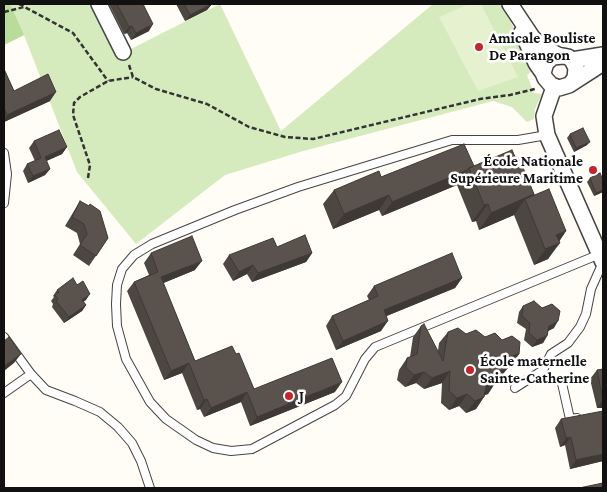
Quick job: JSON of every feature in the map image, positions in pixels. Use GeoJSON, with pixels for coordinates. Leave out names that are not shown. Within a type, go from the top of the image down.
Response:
{"type":"FeatureCollection","features":[{"type":"Feature","properties":{"kind":"street"},"geometry":{"type":"LineString","coordinates":[[99,4],[123,52]]}},
{"type":"Feature","properties":{"kind":"street"},"geometry":{"type":"LineString","coordinates":[[513,9],[532,37],[542,46],[565,58],[576,68],[575,78],[572,82]]}},
{"type":"Feature","properties":{"kind":"street"},"geometry":{"type":"LineString","coordinates":[[513,9],[536,63],[549,82],[564,87],[603,63]]}},
{"type":"Feature","properties":{"kind":"street"},"geometry":{"type":"LineString","coordinates":[[602,259],[547,135],[544,116],[549,82],[546,63],[553,57],[603,55]]}},
{"type":"Feature","properties":{"kind":"lane"},"geometry":{"type":"LineString","coordinates":[[547,135],[518,140],[452,140],[298,187],[152,244],[134,254],[122,269],[117,284],[117,326],[126,359],[150,402],[173,425],[196,440],[213,448],[232,451],[252,448],[335,405],[346,396],[364,359],[374,347],[602,259]]}},
{"type":"Feature","properties":{"kind":"lane"},"geometry":{"type":"LineString","coordinates":[[4,153],[7,174],[4,203]]}},
{"type":"Feature","properties":{"kind":"lane"},"geometry":{"type":"LineString","coordinates":[[515,388],[543,370],[552,354],[568,343],[580,326],[586,314],[591,289],[602,259]]}},
{"type":"Feature","properties":{"kind":"lane"},"geometry":{"type":"LineString","coordinates":[[4,337],[31,374],[46,390],[75,400],[100,412],[118,427],[132,444],[141,460],[150,488]]}},
{"type":"Feature","properties":{"kind":"lane"},"geometry":{"type":"LineString","coordinates":[[4,393],[31,374]]}},
{"type":"Feature","properties":{"kind":"lane"},"geometry":{"type":"LineString","coordinates":[[561,379],[570,420],[586,416]]}},
{"type":"Feature","properties":{"kind":"path"},"geometry":{"type":"LineString","coordinates":[[19,4],[73,33],[108,81]]}},
{"type":"Feature","properties":{"kind":"path"},"geometry":{"type":"LineString","coordinates":[[4,12],[24,7]]}},
{"type":"Feature","properties":{"kind":"path"},"geometry":{"type":"LineString","coordinates":[[123,52],[134,77]]}},
{"type":"Feature","properties":{"kind":"path"},"geometry":{"type":"LineString","coordinates":[[88,178],[90,165],[74,115],[74,104],[80,96],[108,81],[134,77],[156,89],[207,104],[249,127],[285,137],[313,138],[480,99],[510,95],[549,82]]}},
{"type":"Feature","properties":{"kind":"green space"},"geometry":{"type":"Polygon","coordinates":[[[4,4],[92,4],[117,56],[220,4],[281,131],[433,4],[502,4],[534,70],[527,75],[534,93],[542,94],[535,109],[534,119],[527,122],[512,107],[493,101],[303,151],[225,175],[136,244],[77,172],[24,35],[4,45],[4,4]]]}},
{"type":"Feature","properties":{"kind":"green space"},"geometry":{"type":"Polygon","coordinates":[[[4,4],[10,4],[24,35],[4,45],[4,4]]]}},
{"type":"Feature","properties":{"kind":"green space","name":"Amicale Bouliste De Parangon"},"geometry":{"type":"Polygon","coordinates":[[[469,4],[481,4],[518,77],[478,91],[439,17],[469,4]]]}},
{"type":"Feature","properties":{"kind":"building"},"geometry":{"type":"Polygon","coordinates":[[[117,4],[143,4],[153,24],[136,33],[132,26],[129,27],[117,4]]]}},
{"type":"Feature","properties":{"kind":"building"},"geometry":{"type":"Polygon","coordinates":[[[184,4],[212,4],[190,15],[184,4]]]}},
{"type":"Feature","properties":{"kind":"building"},"geometry":{"type":"Polygon","coordinates":[[[4,69],[14,91],[48,74],[56,92],[7,115],[4,108],[4,69]]]}},
{"type":"Feature","properties":{"kind":"building"},"geometry":{"type":"Polygon","coordinates":[[[583,128],[590,142],[576,148],[570,134],[583,128]]]}},
{"type":"Feature","properties":{"kind":"building"},"geometry":{"type":"Polygon","coordinates":[[[59,130],[67,147],[45,157],[50,169],[33,176],[27,164],[41,158],[34,141],[59,130]]]}},
{"type":"Feature","properties":{"kind":"building"},"geometry":{"type":"Polygon","coordinates":[[[464,144],[474,166],[392,202],[389,195],[344,214],[334,190],[379,171],[381,177],[464,144]]]}},
{"type":"Feature","properties":{"kind":"building"},"geometry":{"type":"Polygon","coordinates":[[[512,150],[516,159],[519,158],[534,194],[491,213],[488,204],[484,205],[469,168],[512,150]]]}},
{"type":"Feature","properties":{"kind":"building"},"geometry":{"type":"Polygon","coordinates":[[[600,173],[603,180],[603,190],[596,193],[590,178],[600,173]]]}},
{"type":"Feature","properties":{"kind":"building"},"geometry":{"type":"Polygon","coordinates":[[[549,189],[566,231],[556,235],[560,243],[545,249],[525,199],[549,189]]]}},
{"type":"Feature","properties":{"kind":"building"},"geometry":{"type":"Polygon","coordinates":[[[80,201],[89,206],[90,204],[100,211],[108,238],[96,256],[80,245],[87,234],[84,224],[72,217],[80,201]]]}},
{"type":"Feature","properties":{"kind":"building"},"geometry":{"type":"Polygon","coordinates":[[[305,235],[312,253],[258,273],[253,265],[239,272],[229,255],[273,238],[277,247],[305,235]]]}},
{"type":"Feature","properties":{"kind":"building"},"geometry":{"type":"Polygon","coordinates":[[[192,236],[202,261],[161,277],[195,361],[232,346],[236,354],[239,353],[254,389],[332,358],[342,382],[257,417],[247,392],[211,408],[207,399],[204,400],[189,363],[171,371],[134,282],[158,272],[151,253],[192,236]]]}},
{"type":"Feature","properties":{"kind":"building"},"geometry":{"type":"Polygon","coordinates":[[[452,253],[462,278],[384,310],[388,321],[343,341],[332,316],[378,296],[374,286],[452,253]]]}},
{"type":"Feature","properties":{"kind":"building"},"geometry":{"type":"Polygon","coordinates":[[[73,278],[77,285],[83,281],[90,294],[82,300],[86,305],[69,317],[56,301],[58,299],[55,295],[59,292],[57,290],[73,278]]]}},
{"type":"Feature","properties":{"kind":"building"},"geometry":{"type":"Polygon","coordinates":[[[534,301],[542,308],[552,304],[560,311],[558,321],[549,326],[547,336],[537,340],[529,333],[530,323],[522,316],[523,306],[534,301]]]}},
{"type":"Feature","properties":{"kind":"building"},"geometry":{"type":"Polygon","coordinates":[[[424,324],[443,361],[448,332],[458,328],[466,334],[476,330],[485,337],[495,333],[502,340],[512,336],[520,342],[519,354],[509,357],[508,368],[498,372],[496,382],[486,386],[484,397],[475,401],[467,394],[457,398],[449,391],[450,371],[432,378],[424,372],[414,375],[406,368],[407,358],[417,354],[421,326],[424,324]]]}},
{"type":"Feature","properties":{"kind":"building"},"geometry":{"type":"Polygon","coordinates":[[[9,337],[21,354],[4,366],[4,341],[9,337]]]}},
{"type":"Feature","properties":{"kind":"building"},"geometry":{"type":"Polygon","coordinates":[[[603,369],[603,400],[597,370],[603,369]]]}},
{"type":"Feature","properties":{"kind":"building"},"geometry":{"type":"Polygon","coordinates":[[[603,411],[603,454],[576,460],[571,437],[566,438],[561,419],[603,411]]]}},
{"type":"Feature","properties":{"kind":"building"},"geometry":{"type":"Polygon","coordinates":[[[603,483],[603,488],[579,488],[603,483]]]}},
{"type":"Feature","properties":{"kind":"place","name":"Amicale Bouliste De Parangon"},"geometry":{"type":"Point","coordinates":[479,47]}},
{"type":"Feature","properties":{"kind":"place","name":"École Nationale Supérieure Maritime"},"geometry":{"type":"Point","coordinates":[593,170]}},
{"type":"Feature","properties":{"kind":"place","name":"École maternelle Sainte-Catherine"},"geometry":{"type":"Point","coordinates":[470,370]}},
{"type":"Feature","properties":{"kind":"place","name":"J"},"geometry":{"type":"Point","coordinates":[289,396]}}]}
